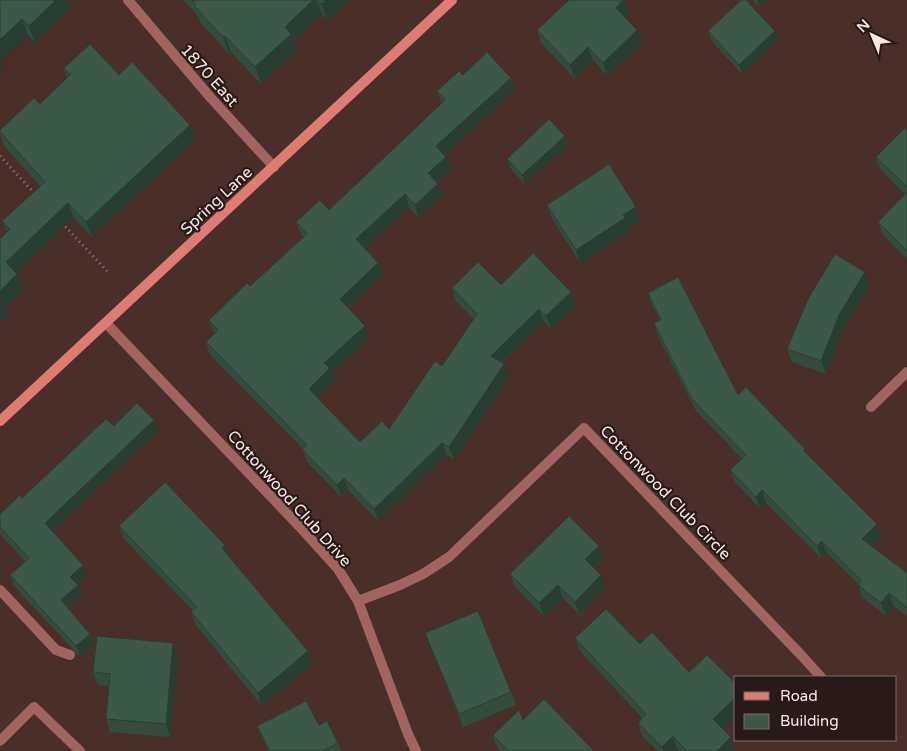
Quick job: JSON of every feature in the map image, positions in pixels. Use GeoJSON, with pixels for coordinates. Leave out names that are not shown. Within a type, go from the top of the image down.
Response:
{"type":"FeatureCollection","features":[{"type":"Feature","properties":{"kind":"street","name":"1870 East"},"geometry":{"type":"LineString","coordinates":[[128,0],[204,90],[274,166]]}},
{"type":"Feature","properties":{"kind":"street","name":"Spring Lane"},"geometry":{"type":"LineString","coordinates":[[0,421],[452,0]]}},
{"type":"Feature","properties":{"kind":"street","name":"Cottonwood Club Drive"},"geometry":{"type":"LineString","coordinates":[[106,323],[338,569],[358,601],[416,751]]}},
{"type":"Feature","properties":{"kind":"street"},"geometry":{"type":"LineString","coordinates":[[871,407],[907,372]]}},
{"type":"Feature","properties":{"kind":"street","name":"Cottonwood Club Circle"},"geometry":{"type":"LineString","coordinates":[[358,601],[423,574],[449,557],[584,428],[820,676]]}},
{"type":"Feature","properties":{"kind":"street"},"geometry":{"type":"LineString","coordinates":[[0,590],[56,650],[70,655]]}},
{"type":"Feature","properties":{"kind":"street"},"geometry":{"type":"LineString","coordinates":[[0,741],[34,706],[80,751]]}},
{"type":"Feature","properties":{"kind":"path"},"geometry":{"type":"LineString","coordinates":[[0,156],[39,198]]}},
{"type":"Feature","properties":{"kind":"path"},"geometry":{"type":"LineString","coordinates":[[58,218],[110,274]]}},
{"type":"Feature","properties":{"kind":"building"},"geometry":{"type":"Polygon","coordinates":[[[0,0],[56,0],[29,26],[22,19],[0,40],[0,0]]]}},
{"type":"Feature","properties":{"kind":"building"},"geometry":{"type":"Polygon","coordinates":[[[192,0],[313,0],[285,27],[291,34],[255,67],[225,36],[223,37],[194,6],[196,4],[192,0]]]}},
{"type":"Feature","properties":{"kind":"building"},"geometry":{"type":"Polygon","coordinates":[[[318,0],[326,0],[322,4],[318,0]]]}},
{"type":"Feature","properties":{"kind":"building"},"geometry":{"type":"Polygon","coordinates":[[[569,0],[623,0],[616,8],[637,30],[603,63],[588,47],[570,65],[537,30],[569,0]]]}},
{"type":"Feature","properties":{"kind":"building"},"geometry":{"type":"Polygon","coordinates":[[[741,0],[746,0],[775,31],[739,65],[708,31],[741,0]]]}},
{"type":"Feature","properties":{"kind":"building"},"geometry":{"type":"Polygon","coordinates":[[[90,44],[119,75],[132,62],[190,125],[86,222],[68,203],[6,262],[17,274],[0,291],[0,239],[10,229],[2,221],[45,182],[0,130],[34,98],[40,104],[70,75],[64,68],[90,44]]]}},
{"type":"Feature","properties":{"kind":"building"},"geometry":{"type":"Polygon","coordinates":[[[487,52],[511,78],[436,146],[446,157],[428,173],[438,184],[415,205],[405,194],[356,239],[378,263],[340,299],[365,326],[324,363],[330,368],[309,389],[360,442],[382,421],[389,429],[435,361],[442,366],[477,314],[452,288],[478,262],[501,285],[533,253],[571,292],[546,316],[539,309],[491,356],[504,364],[449,447],[442,443],[374,509],[344,478],[337,485],[302,449],[307,445],[206,342],[218,330],[209,320],[247,283],[250,286],[307,234],[296,222],[320,200],[329,210],[445,100],[437,91],[459,71],[463,75],[487,52]]]}},
{"type":"Feature","properties":{"kind":"building"},"geometry":{"type":"Polygon","coordinates":[[[549,119],[565,136],[522,175],[507,159],[549,119]]]}},
{"type":"Feature","properties":{"kind":"building"},"geometry":{"type":"Polygon","coordinates":[[[905,128],[907,130],[907,187],[876,157],[905,128]]]}},
{"type":"Feature","properties":{"kind":"building"},"geometry":{"type":"Polygon","coordinates":[[[609,164],[636,207],[623,215],[625,218],[576,250],[547,205],[609,164]]]}},
{"type":"Feature","properties":{"kind":"building"},"geometry":{"type":"Polygon","coordinates":[[[907,192],[907,251],[878,222],[907,192]]]}},
{"type":"Feature","properties":{"kind":"building"},"geometry":{"type":"Polygon","coordinates":[[[835,254],[865,272],[839,315],[821,361],[787,349],[809,297],[835,254]]]}},
{"type":"Feature","properties":{"kind":"building"},"geometry":{"type":"Polygon","coordinates":[[[678,277],[738,395],[746,387],[805,449],[804,451],[877,524],[862,539],[907,573],[907,608],[889,593],[881,603],[858,585],[861,580],[822,541],[817,546],[762,490],[756,497],[730,470],[746,455],[692,399],[654,323],[661,320],[648,293],[678,277]]]}},
{"type":"Feature","properties":{"kind":"building"},"geometry":{"type":"Polygon","coordinates":[[[137,403],[154,420],[45,523],[83,565],[70,577],[78,585],[61,600],[90,634],[76,646],[10,575],[29,558],[0,527],[0,514],[20,495],[22,498],[106,419],[114,426],[137,403]]]}},
{"type":"Feature","properties":{"kind":"building"},"geometry":{"type":"Polygon","coordinates":[[[165,482],[225,545],[222,548],[308,651],[258,693],[191,612],[197,607],[119,526],[165,482]]]}},
{"type":"Feature","properties":{"kind":"building"},"geometry":{"type":"Polygon","coordinates":[[[569,516],[599,546],[585,559],[601,575],[575,602],[558,585],[539,603],[510,574],[569,516]]]}},
{"type":"Feature","properties":{"kind":"building"},"geometry":{"type":"Polygon","coordinates":[[[606,609],[640,644],[652,632],[689,672],[707,655],[734,682],[734,699],[713,719],[731,737],[717,751],[687,751],[673,736],[662,747],[638,723],[646,714],[575,638],[606,609]]]}},
{"type":"Feature","properties":{"kind":"building"},"geometry":{"type":"Polygon","coordinates":[[[478,611],[511,692],[459,714],[425,633],[478,611]]]}},
{"type":"Feature","properties":{"kind":"building"},"geometry":{"type":"Polygon","coordinates":[[[97,636],[173,643],[166,724],[106,719],[110,674],[93,672],[97,636]]]}},
{"type":"Feature","properties":{"kind":"building"},"geometry":{"type":"Polygon","coordinates":[[[544,699],[594,751],[508,751],[493,735],[519,710],[523,720],[544,699]]]}},
{"type":"Feature","properties":{"kind":"building"},"geometry":{"type":"Polygon","coordinates":[[[306,701],[319,725],[327,721],[338,743],[322,751],[270,751],[257,726],[306,701]]]}}]}
